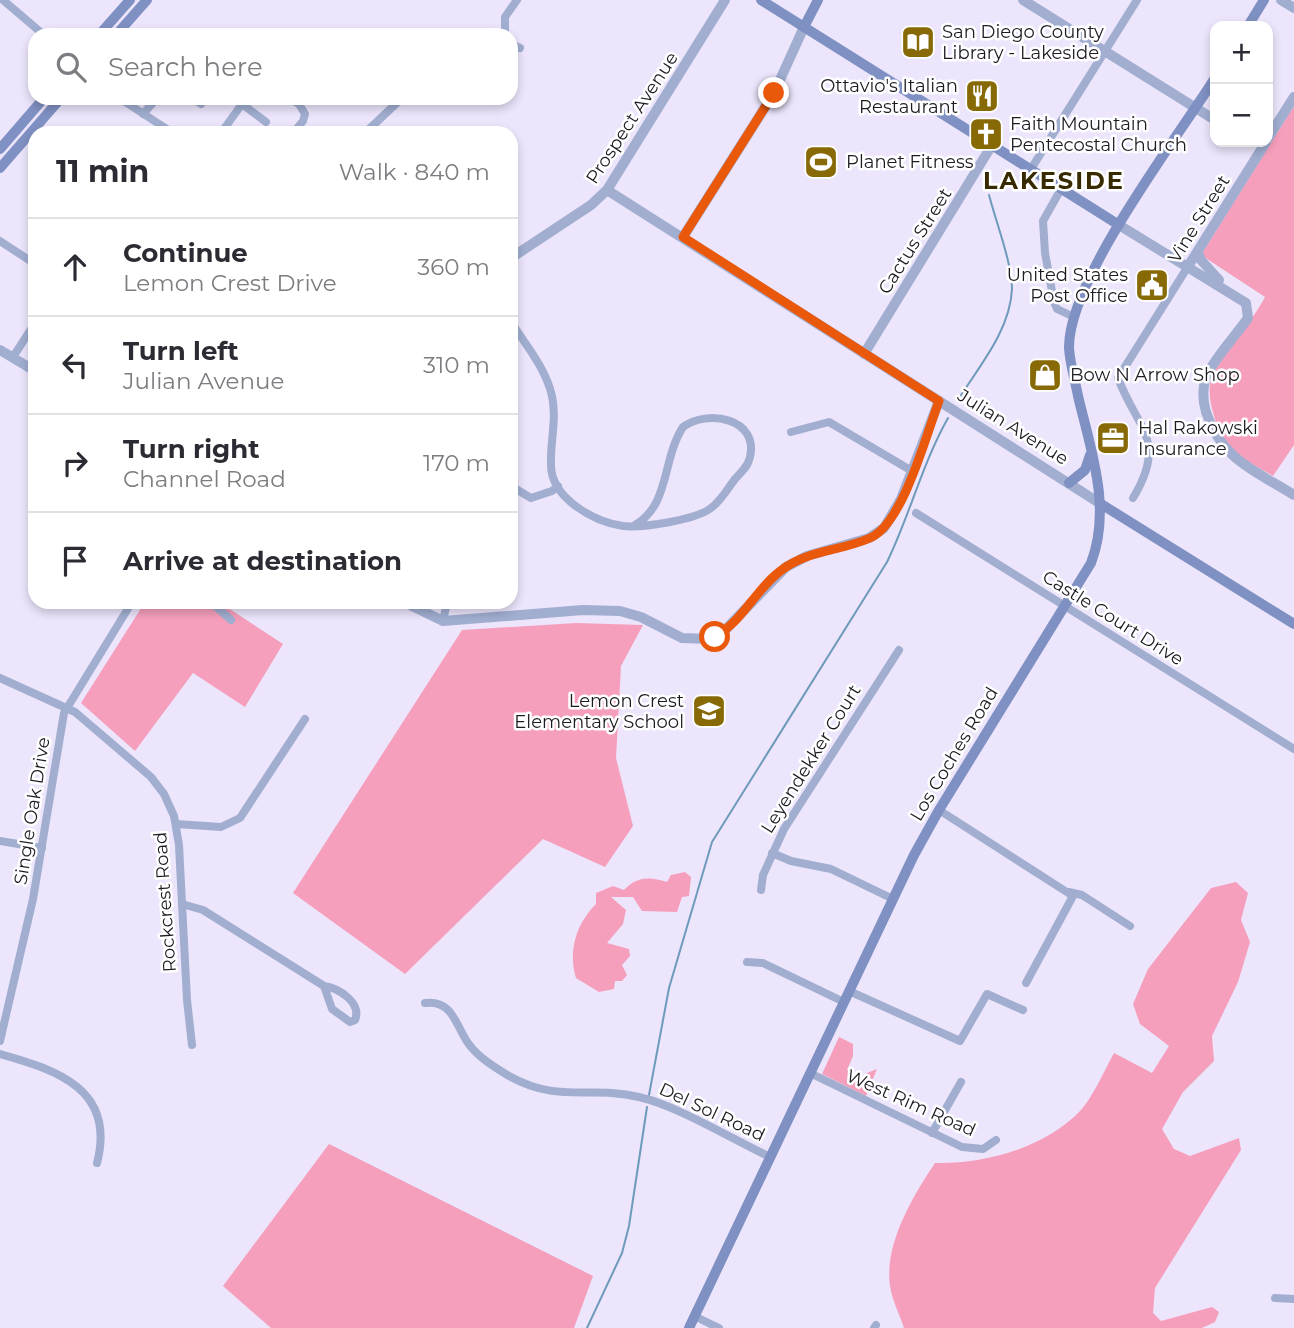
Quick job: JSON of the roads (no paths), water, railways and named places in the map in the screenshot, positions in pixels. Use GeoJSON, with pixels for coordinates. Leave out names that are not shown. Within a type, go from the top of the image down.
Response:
{"type":"FeatureCollection","features":[{"type":"Feature","properties":{"kind":"main road"},"geometry":{"type":"LineString","coordinates":[[105,28],[130,0]]}},
{"type":"Feature","properties":{"kind":"main road"},"geometry":{"type":"LineString","coordinates":[[122,28],[147,0]]}},
{"type":"Feature","properties":{"kind":"main road"},"geometry":{"type":"LineString","coordinates":[[761,0],[1119,225]]}},
{"type":"Feature","properties":{"kind":"main road"},"geometry":{"type":"LineString","coordinates":[[804,27],[818,0]]}},
{"type":"Feature","properties":{"kind":"main road"},"geometry":{"type":"LineString","coordinates":[[1251,21],[1264,0]]}},
{"type":"Feature","properties":{"kind":"main road"},"geometry":{"type":"LineString","coordinates":[[1073,317],[1119,225],[1211,84]]}},
{"type":"Feature","properties":{"kind":"main road"},"geometry":{"type":"LineString","coordinates":[[0,149],[38,105]]}},
{"type":"Feature","properties":{"kind":"main road"},"geometry":{"type":"LineString","coordinates":[[37,126],[55,105]]}},
{"type":"Feature","properties":{"kind":"main road"},"geometry":{"type":"LineString","coordinates":[[0,168],[28,136]]}},
{"type":"Feature","properties":{"kind":"main road","name":"Los Coches Road"},"geometry":{"type":"LineString","coordinates":[[689,1328],[812,1074],[846,996],[939,810],[1066,606],[1094,555],[1101,504],[1070,362],[1073,317]]}},
{"type":"Feature","properties":{"kind":"main road"},"geometry":{"type":"LineString","coordinates":[[1069,483],[1085,470],[1091,452]]}},
{"type":"Feature","properties":{"kind":"main road","name":"Julian Avenue"},"geometry":{"type":"LineString","coordinates":[[1101,504],[1294,624]]}},
{"type":"Feature","properties":{"kind":"street"},"geometry":{"type":"LineString","coordinates":[[3,0],[36,28]]}},
{"type":"Feature","properties":{"kind":"street"},"geometry":{"type":"LineString","coordinates":[[505,28],[505,17],[517,0]]}},
{"type":"Feature","properties":{"kind":"street","name":"Prospect Avenue"},"geometry":{"type":"LineString","coordinates":[[518,253],[591,205],[607,190],[725,0]]}},
{"type":"Feature","properties":{"kind":"street"},"geometry":{"type":"LineString","coordinates":[[1023,0],[1210,117]]}},
{"type":"Feature","properties":{"kind":"street"},"geometry":{"type":"LineString","coordinates":[[1031,169],[1136,0]]}},
{"type":"Feature","properties":{"kind":"street"},"geometry":{"type":"LineString","coordinates":[[1280,0],[1294,8]]}},
{"type":"Feature","properties":{"kind":"street"},"geometry":{"type":"LineString","coordinates":[[683,237],[774,93],[804,27]]}},
{"type":"Feature","properties":{"kind":"street","name":"Vine Street"},"geometry":{"type":"LineString","coordinates":[[1273,130],[1294,97]]}},
{"type":"Feature","properties":{"kind":"street"},"geometry":{"type":"LineString","coordinates":[[130,105],[162,126]]}},
{"type":"Feature","properties":{"kind":"street"},"geometry":{"type":"LineString","coordinates":[[143,114],[151,105]]}},
{"type":"Feature","properties":{"kind":"street"},"geometry":{"type":"LineString","coordinates":[[226,126],[241,105]]}},
{"type":"Feature","properties":{"kind":"street"},"geometry":{"type":"LineString","coordinates":[[243,105],[266,122]]}},
{"type":"Feature","properties":{"kind":"street"},"geometry":{"type":"LineString","coordinates":[[299,126],[304,114],[300,105]]}},
{"type":"Feature","properties":{"kind":"street"},"geometry":{"type":"LineString","coordinates":[[372,126],[395,105]]}},
{"type":"Feature","properties":{"kind":"street","name":"Cactus Street"},"geometry":{"type":"LineString","coordinates":[[864,354],[992,145]]}},
{"type":"Feature","properties":{"kind":"street","name":"Vine Street"},"geometry":{"type":"LineString","coordinates":[[1133,498],[1148,474],[1146,438],[1142,422],[1118,378],[1263,147]]}},
{"type":"Feature","properties":{"kind":"street"},"geometry":{"type":"LineString","coordinates":[[1061,189],[1043,221],[1045,253],[1057,309],[1073,317]]}},
{"type":"Feature","properties":{"kind":"street","name":"Julian Avenue"},"geometry":{"type":"LineString","coordinates":[[607,190],[1101,504]]}},
{"type":"Feature","properties":{"kind":"street"},"geometry":{"type":"LineString","coordinates":[[1119,225],[1236,295]]}},
{"type":"Feature","properties":{"kind":"street"},"geometry":{"type":"LineString","coordinates":[[0,241],[28,259]]}},
{"type":"Feature","properties":{"kind":"street"},"geometry":{"type":"LineString","coordinates":[[1198,251],[1197,256],[1205,267],[1246,303],[1248,318],[1209,371],[1203,397],[1214,436],[1232,456],[1294,495]]}},
{"type":"Feature","properties":{"kind":"street"},"geometry":{"type":"LineString","coordinates":[[518,332],[538,362],[551,393],[555,415],[551,467],[558,486],[590,518],[635,525],[652,525],[703,513],[713,507],[747,467],[751,455],[745,431],[737,422],[724,418],[705,417],[691,421],[683,427],[672,450],[654,510],[635,525]]}},
{"type":"Feature","properties":{"kind":"street"},"geometry":{"type":"LineString","coordinates":[[13,358],[28,334]]}},
{"type":"Feature","properties":{"kind":"street"},"geometry":{"type":"LineString","coordinates":[[0,350],[28,367]]}},
{"type":"Feature","properties":{"kind":"street"},"geometry":{"type":"LineString","coordinates":[[418,609],[443,621],[620,611],[641,617],[682,638],[710,639],[725,630],[786,567],[807,556],[878,534],[892,517],[939,401]]}},
{"type":"Feature","properties":{"kind":"street"},"geometry":{"type":"LineString","coordinates":[[791,432],[829,422],[912,471]]}},
{"type":"Feature","properties":{"kind":"street"},"geometry":{"type":"LineString","coordinates":[[518,490],[531,498],[552,491],[558,486]]}},
{"type":"Feature","properties":{"kind":"street","name":"Castle Court Drive"},"geometry":{"type":"LineString","coordinates":[[916,513],[1294,749]]}},
{"type":"Feature","properties":{"kind":"street","name":"Single Oak Drive"},"geometry":{"type":"LineString","coordinates":[[0,1041],[30,914],[66,708],[128,609]]}},
{"type":"Feature","properties":{"kind":"street"},"geometry":{"type":"LineString","coordinates":[[219,609],[231,620]]}},
{"type":"Feature","properties":{"kind":"street"},"geometry":{"type":"LineString","coordinates":[[443,621],[446,609]]}},
{"type":"Feature","properties":{"kind":"street","name":"Leyendekker Court"},"geometry":{"type":"LineString","coordinates":[[761,890],[772,853],[899,650]]}},
{"type":"Feature","properties":{"kind":"street","name":"Rockcrest Road"},"geometry":{"type":"LineString","coordinates":[[0,678],[78,714],[151,777],[164,794],[176,824],[192,1045]]}},
{"type":"Feature","properties":{"kind":"street"},"geometry":{"type":"LineString","coordinates":[[176,824],[221,827],[240,818],[305,719]]}},
{"type":"Feature","properties":{"kind":"street"},"geometry":{"type":"LineString","coordinates":[[939,810],[1069,892],[1082,895],[1130,926]]}},
{"type":"Feature","properties":{"kind":"street"},"geometry":{"type":"LineString","coordinates":[[0,841],[42,848]]}},
{"type":"Feature","properties":{"kind":"street"},"geometry":{"type":"LineString","coordinates":[[772,853],[791,861],[831,869],[893,899]]}},
{"type":"Feature","properties":{"kind":"street"},"geometry":{"type":"LineString","coordinates":[[1026,983],[1073,901],[1069,892]]}},
{"type":"Feature","properties":{"kind":"street"},"geometry":{"type":"LineString","coordinates":[[182,904],[203,909],[324,986],[336,989],[354,1004],[357,1010],[355,1020],[350,1022],[336,1015],[324,986]]}},
{"type":"Feature","properties":{"kind":"street"},"geometry":{"type":"LineString","coordinates":[[747,962],[763,963],[960,1041],[987,994],[1023,1010]]}},
{"type":"Feature","properties":{"kind":"street","name":"Del Sol Road"},"geometry":{"type":"LineString","coordinates":[[425,1003],[435,1003],[450,1010],[464,1038],[475,1052],[504,1073],[534,1088],[558,1094],[643,1097],[770,1157]]}},
{"type":"Feature","properties":{"kind":"street"},"geometry":{"type":"LineString","coordinates":[[0,1054],[46,1067],[88,1096],[98,1114],[102,1129],[97,1163]]}},
{"type":"Feature","properties":{"kind":"street","name":"West Rim Road"},"geometry":{"type":"LineString","coordinates":[[812,1074],[932,1133],[974,1150],[983,1149],[996,1140]]}},
{"type":"Feature","properties":{"kind":"street"},"geometry":{"type":"LineString","coordinates":[[932,1133],[961,1082]]}},
{"type":"Feature","properties":{"kind":"street"},"geometry":{"type":"LineString","coordinates":[[1275,1297],[1294,1299]]}},
{"type":"Feature","properties":{"kind":"street"},"geometry":{"type":"LineString","coordinates":[[694,1316],[719,1328]]}},
{"type":"Feature","properties":{"kind":"waterway"},"geometry":{"type":"LineString","coordinates":[[958,400],[1000,334],[1010,304],[1012,289],[1009,267],[989,195]]}},
{"type":"Feature","properties":{"kind":"waterway"},"geometry":{"type":"LineString","coordinates":[[649,1095],[669,988],[712,842],[887,562],[948,418]]}},
{"type":"Feature","properties":{"kind":"waterway"},"geometry":{"type":"LineString","coordinates":[[587,1328],[622,1253],[629,1226],[647,1107]]}},
{"type":"Feature","properties":{"kind":"place","name":"San Diego County Library - Lakeside"},"geometry":{"type":"Point","coordinates":[918,42]}},
{"type":"Feature","properties":{"kind":"place","name":"Ottavio's Italian Restaurant"},"geometry":{"type":"Point","coordinates":[982,96]}},
{"type":"Feature","properties":{"kind":"place","name":"Faith Mountain Pentecostal Church"},"geometry":{"type":"Point","coordinates":[986,134]}},
{"type":"Feature","properties":{"kind":"place","name":"Planet Fitness"},"geometry":{"type":"Point","coordinates":[821,162]}},
{"type":"Feature","properties":{"kind":"place","name":"United States Post Office"},"geometry":{"type":"Point","coordinates":[1152,285]}},
{"type":"Feature","properties":{"kind":"place","name":"Bow N Arrow Shop"},"geometry":{"type":"Point","coordinates":[1045,375]}},
{"type":"Feature","properties":{"kind":"place","name":"Hal Rakowski Insurance"},"geometry":{"type":"Point","coordinates":[1113,438]}},
{"type":"Feature","properties":{"kind":"place","name":"Lemon Crest Elementary School"},"geometry":{"type":"Point","coordinates":[709,711]}},
{"type":"Feature","properties":{"kind":"district","name":"LAKESIDE"},"geometry":{"type":"Point","coordinates":[1054,180]}}]}
